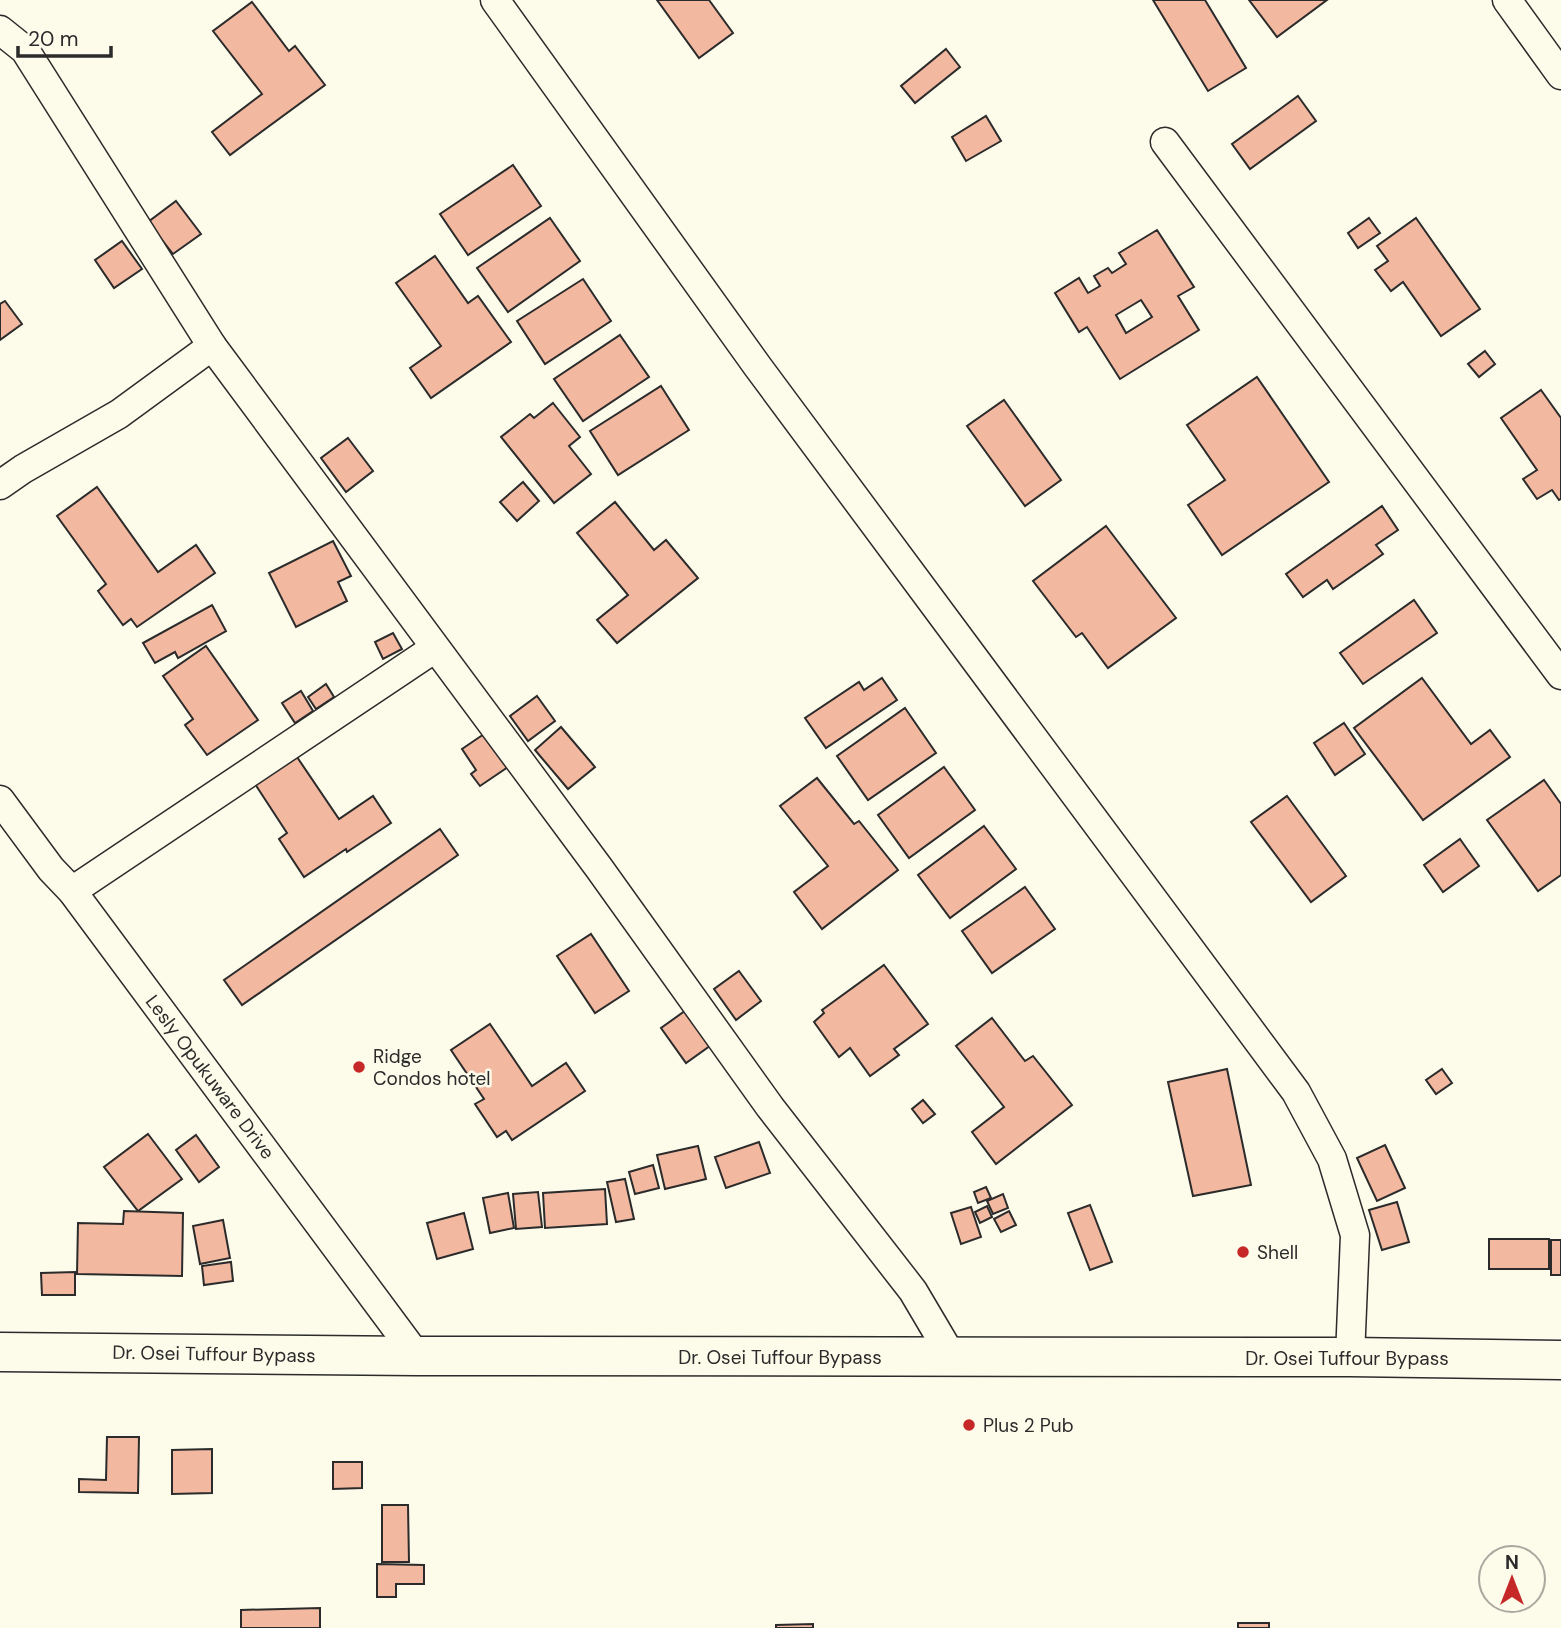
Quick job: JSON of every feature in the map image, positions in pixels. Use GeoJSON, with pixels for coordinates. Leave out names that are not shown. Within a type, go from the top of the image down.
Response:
{"type":"FeatureCollection","features":[{"type":"Feature","properties":{"kind":"highway","name":"Dr. Osei Tuffour Bypass"},"geometry":{"type":"LineString","coordinates":[[0,1352],[1561,1360]]}},
{"type":"Feature","properties":{"kind":"street"},"geometry":{"type":"LineString","coordinates":[[495,0],[758,367],[1296,1092],[1332,1158],[1356,1235],[1350,1357]]}},
{"type":"Feature","properties":{"kind":"street"},"geometry":{"type":"LineString","coordinates":[[1507,0],[1561,75]]}},
{"type":"Feature","properties":{"kind":"street"},"geometry":{"type":"LineString","coordinates":[[0,30],[25,50],[212,346],[599,868],[770,1107],[913,1291],[952,1357]]}},
{"type":"Feature","properties":{"kind":"street"},"geometry":{"type":"LineString","coordinates":[[1165,142],[1561,675]]}},
{"type":"Feature","properties":{"kind":"street"},"geometry":{"type":"LineString","coordinates":[[0,485],[119,414],[212,346]]}},
{"type":"Feature","properties":{"kind":"street"},"geometry":{"type":"LineString","coordinates":[[72,891],[435,648]]}},
{"type":"Feature","properties":{"kind":"street","name":"Lesly Opukuware Drive"},"geometry":{"type":"LineString","coordinates":[[0,800],[51,869],[72,891],[417,1356]]}},
{"type":"Feature","properties":{"kind":"building"},"geometry":{"type":"Polygon","coordinates":[[[657,0],[709,0],[733,33],[699,58],[657,0]]]}},
{"type":"Feature","properties":{"kind":"building"},"geometry":{"type":"Polygon","coordinates":[[[1153,0],[1205,0],[1246,68],[1208,91],[1153,0]]]}},
{"type":"Feature","properties":{"kind":"building"},"geometry":{"type":"Polygon","coordinates":[[[1249,0],[1327,0],[1277,37],[1249,0]]]}},
{"type":"Feature","properties":{"kind":"building"},"geometry":{"type":"Polygon","coordinates":[[[252,2],[289,51],[295,46],[325,85],[230,155],[212,132],[262,94],[213,31],[252,2]]]}},
{"type":"Feature","properties":{"kind":"building"},"geometry":{"type":"Polygon","coordinates":[[[946,49],[960,67],[915,103],[901,86],[946,49]]]}},
{"type":"Feature","properties":{"kind":"building"},"geometry":{"type":"Polygon","coordinates":[[[1298,96],[1316,121],[1250,169],[1232,144],[1298,96]]]}},
{"type":"Feature","properties":{"kind":"building"},"geometry":{"type":"Polygon","coordinates":[[[986,116],[1001,141],[966,161],[952,137],[986,116]]]}},
{"type":"Feature","properties":{"kind":"building"},"geometry":{"type":"Polygon","coordinates":[[[513,165],[541,206],[468,255],[440,214],[513,165]]]}},
{"type":"Feature","properties":{"kind":"building"},"geometry":{"type":"Polygon","coordinates":[[[176,201],[201,234],[173,254],[148,222],[176,201]]]}},
{"type":"Feature","properties":{"kind":"building"},"geometry":{"type":"Polygon","coordinates":[[[550,218],[580,261],[508,312],[477,268],[550,218]]]}},
{"type":"Feature","properties":{"kind":"building"},"geometry":{"type":"Polygon","coordinates":[[[1369,218],[1380,233],[1358,248],[1348,233],[1369,218]]]}},
{"type":"Feature","properties":{"kind":"building"},"geometry":{"type":"Polygon","coordinates":[[[1416,218],[1480,309],[1441,336],[1403,282],[1391,291],[1375,270],[1388,261],[1377,246],[1416,218]]]}},
{"type":"Feature","properties":{"kind":"building"},"geometry":{"type":"Polygon","coordinates":[[[1157,230],[1194,287],[1178,296],[1199,330],[1120,379],[1087,327],[1079,332],[1055,293],[1079,278],[1088,293],[1100,286],[1094,276],[1108,268],[1112,273],[1126,264],[1119,253],[1157,230]],[[1141,300],[1116,315],[1126,333],[1152,317],[1141,300]]]}},
{"type":"Feature","properties":{"kind":"building"},"geometry":{"type":"Polygon","coordinates":[[[122,241],[142,269],[114,288],[95,260],[122,241]]]}},
{"type":"Feature","properties":{"kind":"building"},"geometry":{"type":"Polygon","coordinates":[[[435,256],[468,303],[478,296],[511,342],[431,398],[410,368],[441,346],[396,283],[435,256]]]}},
{"type":"Feature","properties":{"kind":"building"},"geometry":{"type":"Polygon","coordinates":[[[583,279],[611,321],[545,364],[517,321],[583,279]]]}},
{"type":"Feature","properties":{"kind":"building"},"geometry":{"type":"Polygon","coordinates":[[[5,301],[22,324],[0,340],[0,304],[5,301]]]}},
{"type":"Feature","properties":{"kind":"building"},"geometry":{"type":"Polygon","coordinates":[[[620,335],[649,377],[583,421],[554,379],[620,335]]]}},
{"type":"Feature","properties":{"kind":"building"},"geometry":{"type":"Polygon","coordinates":[[[1485,351],[1495,364],[1479,377],[1468,364],[1485,351]]]}},
{"type":"Feature","properties":{"kind":"building"},"geometry":{"type":"Polygon","coordinates":[[[1257,377],[1329,482],[1222,555],[1188,505],[1225,480],[1187,425],[1257,377]]]}},
{"type":"Feature","properties":{"kind":"building"},"geometry":{"type":"Polygon","coordinates":[[[661,386],[689,430],[618,475],[590,431],[661,386]]]}},
{"type":"Feature","properties":{"kind":"building"},"geometry":{"type":"Polygon","coordinates":[[[1541,390],[1561,418],[1559,500],[1552,490],[1537,499],[1523,479],[1537,470],[1501,418],[1541,390]]]}},
{"type":"Feature","properties":{"kind":"building"},"geometry":{"type":"Polygon","coordinates":[[[1004,400],[1061,480],[1025,506],[967,426],[1004,400]]]}},
{"type":"Feature","properties":{"kind":"building"},"geometry":{"type":"Polygon","coordinates":[[[553,403],[580,437],[569,446],[591,474],[554,503],[501,437],[530,414],[534,418],[553,403]]]}},
{"type":"Feature","properties":{"kind":"building"},"geometry":{"type":"Polygon","coordinates":[[[348,438],[373,471],[346,492],[321,458],[348,438]]]}},
{"type":"Feature","properties":{"kind":"building"},"geometry":{"type":"Polygon","coordinates":[[[523,482],[539,501],[517,521],[500,502],[523,482]]]}},
{"type":"Feature","properties":{"kind":"building"},"geometry":{"type":"Polygon","coordinates":[[[97,487],[158,572],[196,545],[215,573],[137,627],[131,619],[123,625],[98,591],[106,584],[57,516],[97,487]]]}},
{"type":"Feature","properties":{"kind":"building"},"geometry":{"type":"Polygon","coordinates":[[[615,502],[654,550],[666,540],[698,578],[617,643],[597,620],[628,595],[577,533],[615,502]]]}},
{"type":"Feature","properties":{"kind":"building"},"geometry":{"type":"Polygon","coordinates":[[[1382,506],[1398,530],[1376,545],[1383,554],[1333,589],[1327,580],[1303,597],[1286,574],[1382,506]]]}},
{"type":"Feature","properties":{"kind":"building"},"geometry":{"type":"Polygon","coordinates":[[[1106,526],[1176,618],[1108,668],[1082,633],[1076,637],[1033,581],[1106,526]]]}},
{"type":"Feature","properties":{"kind":"building"},"geometry":{"type":"Polygon","coordinates":[[[333,541],[351,576],[338,582],[347,601],[296,627],[269,573],[333,541]]]}},
{"type":"Feature","properties":{"kind":"building"},"geometry":{"type":"Polygon","coordinates":[[[1414,600],[1437,633],[1363,684],[1340,653],[1414,600]]]}},
{"type":"Feature","properties":{"kind":"building"},"geometry":{"type":"Polygon","coordinates":[[[212,605],[226,631],[178,658],[175,652],[155,663],[143,643],[212,605]]]}},
{"type":"Feature","properties":{"kind":"building"},"geometry":{"type":"Polygon","coordinates":[[[393,633],[402,649],[383,659],[375,642],[393,633]]]}},
{"type":"Feature","properties":{"kind":"building"},"geometry":{"type":"Polygon","coordinates":[[[206,646],[258,720],[207,755],[185,725],[193,719],[163,676],[206,646]]]}},
{"type":"Feature","properties":{"kind":"building"},"geometry":{"type":"Polygon","coordinates":[[[882,678],[897,700],[826,748],[805,718],[859,682],[864,690],[882,678]]]}},
{"type":"Feature","properties":{"kind":"building"},"geometry":{"type":"Polygon","coordinates":[[[1422,678],[1471,744],[1490,730],[1510,757],[1423,820],[1354,728],[1422,678]]]}},
{"type":"Feature","properties":{"kind":"building"},"geometry":{"type":"Polygon","coordinates":[[[326,684],[334,697],[316,709],[308,697],[326,684]]]}},
{"type":"Feature","properties":{"kind":"building"},"geometry":{"type":"Polygon","coordinates":[[[301,691],[313,711],[295,723],[282,703],[301,691]]]}},
{"type":"Feature","properties":{"kind":"building"},"geometry":{"type":"Polygon","coordinates":[[[537,696],[555,721],[528,741],[510,716],[537,696]]]}},
{"type":"Feature","properties":{"kind":"building"},"geometry":{"type":"Polygon","coordinates":[[[905,708],[936,753],[868,800],[837,756],[905,708]]]}},
{"type":"Feature","properties":{"kind":"building"},"geometry":{"type":"Polygon","coordinates":[[[1344,723],[1365,754],[1335,775],[1314,743],[1344,723]]]}},
{"type":"Feature","properties":{"kind":"building"},"geometry":{"type":"Polygon","coordinates":[[[561,727],[595,767],[568,789],[535,750],[561,727]]]}},
{"type":"Feature","properties":{"kind":"building"},"geometry":{"type":"Polygon","coordinates":[[[484,734],[508,767],[480,786],[471,774],[476,770],[462,749],[484,734]]]}},
{"type":"Feature","properties":{"kind":"building"},"geometry":{"type":"Polygon","coordinates":[[[297,757],[339,819],[373,796],[391,823],[304,877],[279,839],[287,833],[255,784],[297,757]]]}},
{"type":"Feature","properties":{"kind":"building"},"geometry":{"type":"Polygon","coordinates":[[[944,767],[975,810],[909,858],[878,815],[944,767]]]}},
{"type":"Feature","properties":{"kind":"building"},"geometry":{"type":"Polygon","coordinates":[[[817,778],[854,824],[859,821],[898,870],[822,929],[794,892],[828,866],[780,806],[817,778]]]}},
{"type":"Feature","properties":{"kind":"building"},"geometry":{"type":"Polygon","coordinates":[[[1544,780],[1561,804],[1561,875],[1538,891],[1487,820],[1544,780]]]}},
{"type":"Feature","properties":{"kind":"building"},"geometry":{"type":"Polygon","coordinates":[[[1287,796],[1346,876],[1311,902],[1251,822],[1287,796]]]}},
{"type":"Feature","properties":{"kind":"building"},"geometry":{"type":"Polygon","coordinates":[[[984,826],[1016,869],[950,918],[918,875],[984,826]]]}},
{"type":"Feature","properties":{"kind":"building"},"geometry":{"type":"Polygon","coordinates":[[[440,829],[458,855],[242,1005],[224,980],[440,829]]]}},
{"type":"Feature","properties":{"kind":"building"},"geometry":{"type":"Polygon","coordinates":[[[1460,839],[1479,866],[1443,892],[1424,865],[1460,839]]]}},
{"type":"Feature","properties":{"kind":"building"},"geometry":{"type":"Polygon","coordinates":[[[1025,887],[1055,929],[992,973],[962,931],[1025,887]]]}},
{"type":"Feature","properties":{"kind":"building"},"geometry":{"type":"Polygon","coordinates":[[[591,934],[629,991],[595,1013],[557,956],[591,934]]]}},
{"type":"Feature","properties":{"kind":"building"},"geometry":{"type":"Polygon","coordinates":[[[884,965],[928,1024],[894,1049],[899,1055],[870,1076],[850,1048],[839,1057],[814,1022],[824,1013],[822,1010],[884,965]]]}},
{"type":"Feature","properties":{"kind":"building"},"geometry":{"type":"Polygon","coordinates":[[[739,971],[761,1001],[736,1020],[714,989],[739,971]]]}},
{"type":"Feature","properties":{"kind":"building"},"geometry":{"type":"Polygon","coordinates":[[[689,1008],[714,1043],[686,1063],[661,1028],[689,1008]]]}},
{"type":"Feature","properties":{"kind":"building"},"geometry":{"type":"Polygon","coordinates":[[[992,1018],[1025,1061],[1033,1056],[1072,1105],[996,1164],[972,1132],[1004,1107],[956,1046],[992,1018]]]}},
{"type":"Feature","properties":{"kind":"building"},"geometry":{"type":"Polygon","coordinates":[[[490,1024],[532,1086],[566,1063],[585,1091],[512,1140],[506,1131],[497,1137],[475,1104],[484,1099],[451,1050],[490,1024]]]}},
{"type":"Feature","properties":{"kind":"building"},"geometry":{"type":"Polygon","coordinates":[[[1227,1069],[1251,1185],[1193,1196],[1168,1082],[1227,1069]]]}},
{"type":"Feature","properties":{"kind":"building"},"geometry":{"type":"Polygon","coordinates":[[[1442,1069],[1452,1083],[1436,1094],[1426,1080],[1442,1069]]]}},
{"type":"Feature","properties":{"kind":"building"},"geometry":{"type":"Polygon","coordinates":[[[923,1100],[935,1114],[923,1123],[912,1109],[923,1100]]]}},
{"type":"Feature","properties":{"kind":"building"},"geometry":{"type":"Polygon","coordinates":[[[148,1134],[182,1179],[138,1211],[104,1167],[148,1134]]]}},
{"type":"Feature","properties":{"kind":"building"},"geometry":{"type":"Polygon","coordinates":[[[196,1135],[219,1167],[199,1182],[176,1150],[196,1135]]]}},
{"type":"Feature","properties":{"kind":"building"},"geometry":{"type":"Polygon","coordinates":[[[759,1142],[770,1173],[726,1188],[715,1157],[759,1142]]]}},
{"type":"Feature","properties":{"kind":"building"},"geometry":{"type":"Polygon","coordinates":[[[1385,1145],[1405,1188],[1377,1201],[1357,1158],[1385,1145]]]}},
{"type":"Feature","properties":{"kind":"building"},"geometry":{"type":"Polygon","coordinates":[[[698,1146],[706,1179],[665,1189],[657,1155],[698,1146]]]}},
{"type":"Feature","properties":{"kind":"building"},"geometry":{"type":"Polygon","coordinates":[[[653,1165],[659,1188],[635,1194],[629,1172],[653,1165]]]}},
{"type":"Feature","properties":{"kind":"building"},"geometry":{"type":"Polygon","coordinates":[[[625,1179],[634,1219],[616,1222],[607,1182],[625,1179]]]}},
{"type":"Feature","properties":{"kind":"building"},"geometry":{"type":"Polygon","coordinates":[[[986,1187],[991,1198],[978,1203],[974,1192],[986,1187]]]}},
{"type":"Feature","properties":{"kind":"building"},"geometry":{"type":"Polygon","coordinates":[[[605,1189],[607,1224],[545,1228],[543,1193],[605,1189]]]}},
{"type":"Feature","properties":{"kind":"building"},"geometry":{"type":"Polygon","coordinates":[[[538,1192],[542,1227],[516,1229],[513,1194],[538,1192]]]}},
{"type":"Feature","properties":{"kind":"building"},"geometry":{"type":"Polygon","coordinates":[[[508,1193],[514,1228],[490,1233],[483,1198],[508,1193]]]}},
{"type":"Feature","properties":{"kind":"building"},"geometry":{"type":"Polygon","coordinates":[[[1003,1194],[1008,1208],[993,1214],[987,1201],[1003,1194]]]}},
{"type":"Feature","properties":{"kind":"building"},"geometry":{"type":"Polygon","coordinates":[[[1397,1202],[1409,1242],[1382,1250],[1369,1210],[1397,1202]]]}},
{"type":"Feature","properties":{"kind":"building"},"geometry":{"type":"Polygon","coordinates":[[[1090,1205],[1112,1262],[1090,1270],[1068,1213],[1090,1205]]]}},
{"type":"Feature","properties":{"kind":"building"},"geometry":{"type":"Polygon","coordinates":[[[987,1206],[992,1217],[980,1223],[975,1212],[987,1206]]]}},
{"type":"Feature","properties":{"kind":"building"},"geometry":{"type":"Polygon","coordinates":[[[971,1207],[981,1237],[961,1244],[951,1213],[971,1207]]]}},
{"type":"Feature","properties":{"kind":"building"},"geometry":{"type":"Polygon","coordinates":[[[124,1211],[183,1213],[182,1276],[77,1274],[78,1223],[123,1224],[124,1211]]]}},
{"type":"Feature","properties":{"kind":"building"},"geometry":{"type":"Polygon","coordinates":[[[1009,1211],[1016,1225],[1001,1232],[994,1219],[1009,1211]]]}},
{"type":"Feature","properties":{"kind":"building"},"geometry":{"type":"Polygon","coordinates":[[[464,1213],[473,1249],[437,1259],[427,1223],[464,1213]]]}},
{"type":"Feature","properties":{"kind":"building"},"geometry":{"type":"Polygon","coordinates":[[[223,1220],[230,1258],[200,1264],[193,1226],[223,1220]]]}},
{"type":"Feature","properties":{"kind":"building"},"geometry":{"type":"Polygon","coordinates":[[[1489,1239],[1549,1239],[1549,1269],[1489,1269],[1489,1239]]]}},
{"type":"Feature","properties":{"kind":"building"},"geometry":{"type":"Polygon","coordinates":[[[1551,1240],[1561,1240],[1561,1275],[1551,1275],[1551,1240]]]}},
{"type":"Feature","properties":{"kind":"building"},"geometry":{"type":"Polygon","coordinates":[[[231,1262],[233,1281],[204,1285],[202,1266],[231,1262]]]}},
{"type":"Feature","properties":{"kind":"building"},"geometry":{"type":"Polygon","coordinates":[[[75,1272],[75,1295],[42,1295],[41,1273],[75,1272]]]}},
{"type":"Feature","properties":{"kind":"building"},"geometry":{"type":"Polygon","coordinates":[[[107,1437],[139,1437],[138,1493],[79,1492],[79,1479],[106,1480],[107,1437]]]}},
{"type":"Feature","properties":{"kind":"building"},"geometry":{"type":"Polygon","coordinates":[[[212,1449],[212,1493],[172,1494],[172,1450],[212,1449]]]}},
{"type":"Feature","properties":{"kind":"building"},"geometry":{"type":"Polygon","coordinates":[[[333,1462],[362,1462],[362,1488],[333,1489],[333,1462]]]}},
{"type":"Feature","properties":{"kind":"building"},"geometry":{"type":"Polygon","coordinates":[[[382,1505],[408,1505],[409,1562],[382,1562],[382,1505]]]}},
{"type":"Feature","properties":{"kind":"building"},"geometry":{"type":"Polygon","coordinates":[[[377,1564],[424,1565],[424,1584],[396,1584],[396,1597],[377,1597],[377,1564]]]}},
{"type":"Feature","properties":{"kind":"building"},"geometry":{"type":"Polygon","coordinates":[[[320,1608],[320,1628],[241,1628],[241,1610],[320,1608]]]}},
{"type":"Feature","properties":{"kind":"building"},"geometry":{"type":"Polygon","coordinates":[[[1238,1623],[1269,1623],[1269,1628],[1238,1628],[1238,1623]]]}},
{"type":"Feature","properties":{"kind":"building"},"geometry":{"type":"Polygon","coordinates":[[[813,1624],[813,1628],[776,1628],[776,1625],[813,1624]]]}},
{"type":"Feature","properties":{"kind":"place","name":"Ridge Condos hotel"},"geometry":{"type":"Point","coordinates":[359,1067]}},
{"type":"Feature","properties":{"kind":"place","name":"Shell"},"geometry":{"type":"Point","coordinates":[1243,1252]}},
{"type":"Feature","properties":{"kind":"place","name":"Plus 2 Pub"},"geometry":{"type":"Point","coordinates":[969,1425]}}]}
